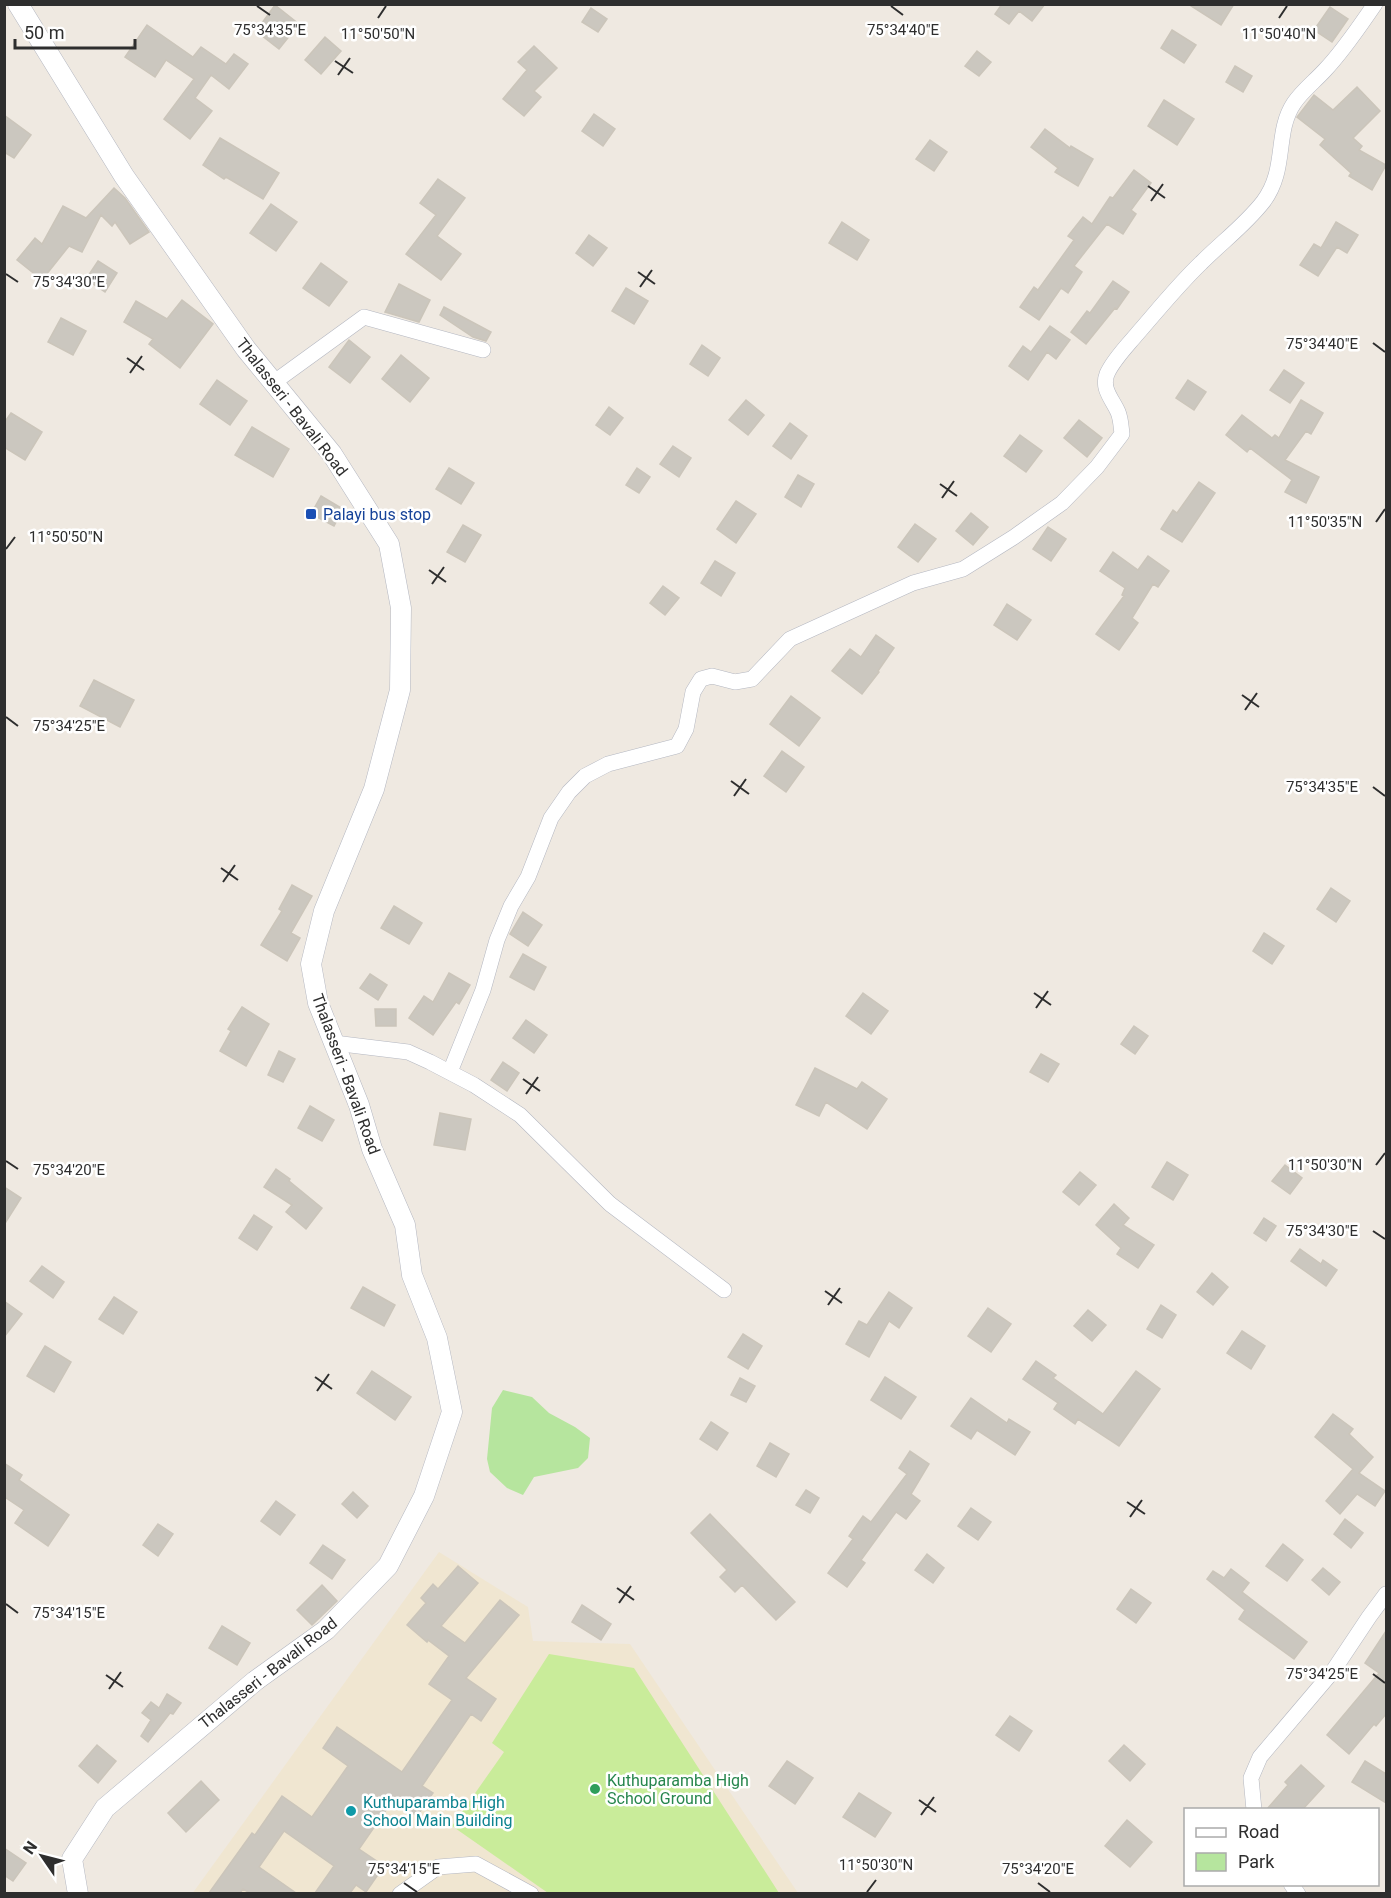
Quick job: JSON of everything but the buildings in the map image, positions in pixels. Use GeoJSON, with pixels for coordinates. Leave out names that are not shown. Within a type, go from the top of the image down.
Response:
{"type":"FeatureCollection","features":[{"type":"Feature","properties":{"kind":"main road","name":"Thalasseri - Bavali Road"},"geometry":{"type":"LineString","coordinates":[[18,4],[124,176],[246,349],[332,454],[389,544],[401,608],[397,701],[374,789],[324,912],[311,964],[318,1003],[359,1105],[372,1149],[405,1225],[412,1275],[437,1338],[452,1412],[424,1496],[388,1566],[326,1630],[255,1681],[105,1808],[72,1859],[78,1893]]}},
{"type":"Feature","properties":{"kind":"street"},"geometry":{"type":"LineString","coordinates":[[450,1072],[483,990],[497,940],[511,906],[528,877],[551,818],[569,792],[585,776],[608,764],[677,746],[686,729],[693,692],[701,679],[712,676],[735,682],[752,679],[790,639],[913,583],[963,569],[1014,537],[1062,502],[1097,467],[1122,434],[1117,409],[1109,398],[1105,384],[1106,375],[1181,282],[1248,220],[1265,199],[1274,183],[1279,165],[1284,121],[1294,102],[1348,43],[1375,4]]}},
{"type":"Feature","properties":{"kind":"street"},"geometry":{"type":"LineString","coordinates":[[273,382],[364,317],[483,350]]}},
{"type":"Feature","properties":{"kind":"street"},"geometry":{"type":"LineString","coordinates":[[334,1043],[408,1052],[474,1085],[520,1115],[610,1204],[723,1290]]}},
{"type":"Feature","properties":{"kind":"street"},"geometry":{"type":"LineString","coordinates":[[1254,1808],[1251,1778],[1260,1757],[1333,1671],[1386,1594]]}},
{"type":"Feature","properties":{"kind":"street"},"geometry":{"type":"LineString","coordinates":[[400,1893],[438,1867],[476,1864],[531,1893]]}},
{"type":"Feature","properties":{"kind":"shaded area"},"geometry":{"type":"Polygon","coordinates":[[[439,1552],[528,1607],[533,1641],[630,1644],[798,1893],[192,1894],[439,1552]]]}},
{"type":"Feature","properties":{"kind":"green space"},"geometry":{"type":"Polygon","coordinates":[[[503,1390],[532,1397],[549,1413],[590,1438],[588,1458],[578,1468],[534,1477],[523,1495],[507,1488],[490,1472],[487,1459],[492,1408],[503,1390]]]}},
{"type":"Feature","properties":{"kind":"green space","name":"Kuthuparamba High School Ground"},"geometry":{"type":"Polygon","coordinates":[[[549,1654],[634,1668],[779,1893],[548,1893],[452,1826],[504,1752],[492,1743],[549,1654]]]}},
{"type":"Feature","properties":{"kind":"place","name":"Palayi bus stop"},"geometry":{"type":"Point","coordinates":[311,514]}},
{"type":"Feature","properties":{"kind":"place","name":"Kuthuparamba High School Ground"},"geometry":{"type":"Point","coordinates":[595,1789]}},
{"type":"Feature","properties":{"kind":"place","name":"Kuthuparamba High School Main Building"},"geometry":{"type":"Point","coordinates":[351,1811]}}]}
